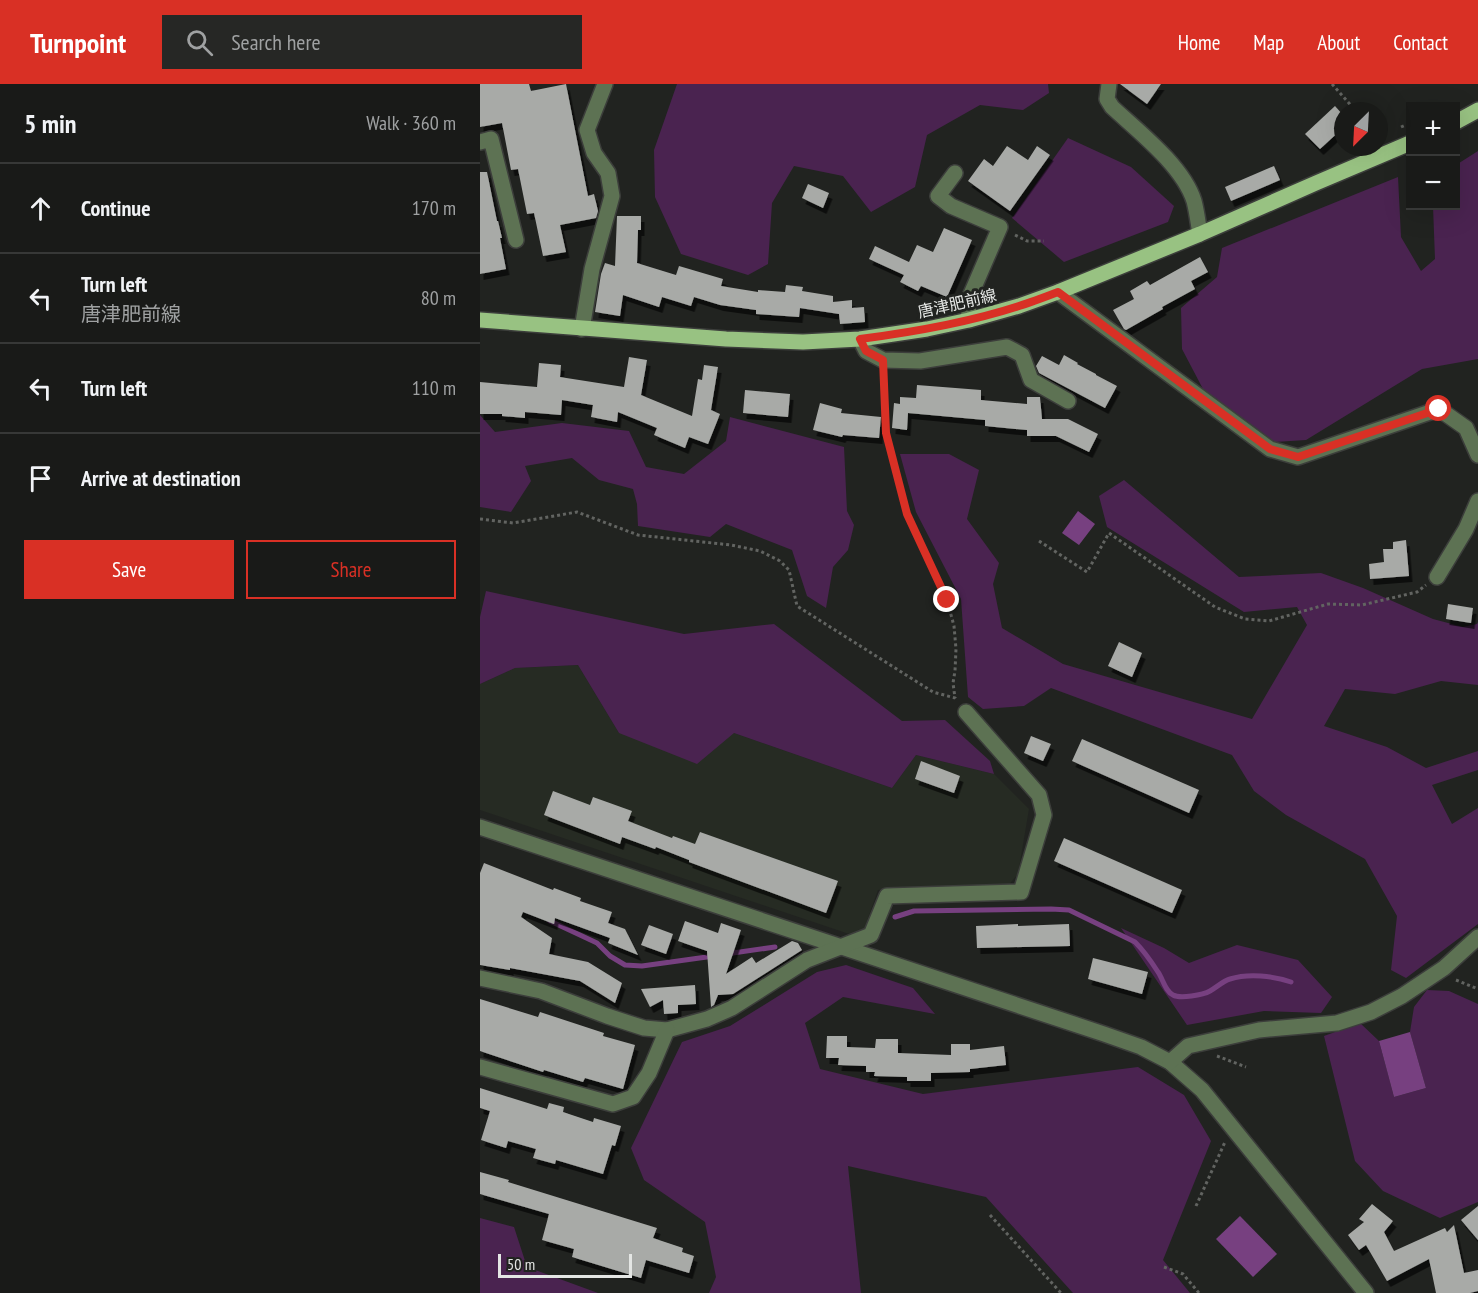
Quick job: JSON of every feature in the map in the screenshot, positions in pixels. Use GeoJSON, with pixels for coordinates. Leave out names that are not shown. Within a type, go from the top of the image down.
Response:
{"type":"FeatureCollection","features":[{"type":"Feature","properties":{"kind":"main road"},"geometry":{"type":"LineString","coordinates":[[1460,119],[1478,110]]}},
{"type":"Feature","properties":{"kind":"main road","name":"唐津肥前線"},"geometry":{"type":"LineString","coordinates":[[480,320],[726,339],[803,342],[860,339],[905,333],[969,320],[1058,292],[1200,234],[1406,145]]}},
{"type":"Feature","properties":{"kind":"street"},"geometry":{"type":"LineString","coordinates":[[582,328],[592,268],[612,196],[608,173],[594,153],[587,130],[605,84]]}},
{"type":"Feature","properties":{"kind":"street"},"geometry":{"type":"LineString","coordinates":[[1109,84],[1107,99],[1112,107],[1156,148],[1181,177],[1194,200],[1200,234]]}},
{"type":"Feature","properties":{"kind":"street"},"geometry":{"type":"LineString","coordinates":[[480,142],[491,140],[516,240]]}},
{"type":"Feature","properties":{"kind":"street"},"geometry":{"type":"LineString","coordinates":[[955,173],[938,196],[951,206],[999,227],[968,301],[969,320]]}},
{"type":"Feature","properties":{"kind":"street"},"geometry":{"type":"LineString","coordinates":[[1058,292],[1270,449],[1298,457],[1439,409],[1466,428],[1478,455]]}},
{"type":"Feature","properties":{"kind":"street"},"geometry":{"type":"LineString","coordinates":[[860,339],[866,351],[883,360],[920,361],[1007,347],[1022,356],[1030,380],[1068,401]]}},
{"type":"Feature","properties":{"kind":"street"},"geometry":{"type":"LineString","coordinates":[[1437,577],[1466,529],[1478,501]]}},
{"type":"Feature","properties":{"kind":"street"},"geometry":{"type":"LineString","coordinates":[[480,978],[541,991],[644,1028],[667,1030],[707,1019],[732,1008],[807,960],[871,935],[887,896],[1021,892],[1044,815],[1039,795],[966,712]]}},
{"type":"Feature","properties":{"kind":"street"},"geometry":{"type":"LineString","coordinates":[[480,827],[1104,1034],[1141,1047],[1170,1062],[1202,1090],[1366,1293]]}},
{"type":"Feature","properties":{"kind":"street"},"geometry":{"type":"LineString","coordinates":[[1170,1062],[1188,1046],[1258,1030],[1337,1023],[1371,1012],[1402,996],[1444,968],[1478,937]]}},
{"type":"Feature","properties":{"kind":"street"},"geometry":{"type":"LineString","coordinates":[[480,1066],[613,1104],[633,1097],[649,1073],[667,1030]]}},
{"type":"Feature","properties":{"kind":"path"},"geometry":{"type":"LineString","coordinates":[[1332,84],[1348,102]]}},
{"type":"Feature","properties":{"kind":"path"},"geometry":{"type":"LineString","coordinates":[[999,227],[1027,241],[1044,241]]}},
{"type":"Feature","properties":{"kind":"path"},"geometry":{"type":"LineString","coordinates":[[883,360],[886,433],[907,514],[947,600],[954,626],[956,649],[953,683],[955,698],[966,712]]}},
{"type":"Feature","properties":{"kind":"path"},"geometry":{"type":"LineString","coordinates":[[480,519],[513,523],[577,512],[638,535],[731,544],[760,551],[780,561],[789,570],[797,606],[933,692],[955,698]]}},
{"type":"Feature","properties":{"kind":"path"},"geometry":{"type":"LineString","coordinates":[[1039,541],[1087,572],[1109,533],[1215,607],[1245,619],[1269,621],[1328,604],[1362,605],[1417,592],[1437,577]]}},
{"type":"Feature","properties":{"kind":"path"},"geometry":{"type":"LineString","coordinates":[[1444,968],[1454,979],[1478,990]]}},
{"type":"Feature","properties":{"kind":"path"},"geometry":{"type":"LineString","coordinates":[[1196,1206],[1231,1126]]}},
{"type":"Feature","properties":{"kind":"path"},"geometry":{"type":"LineString","coordinates":[[990,1215],[1061,1293]]}},
{"type":"Feature","properties":{"kind":"path"},"geometry":{"type":"LineString","coordinates":[[1164,1267],[1183,1274],[1199,1293]]}},
{"type":"Feature","properties":{"kind":"shaded area"},"geometry":{"type":"Polygon","coordinates":[[[677,84],[1048,84],[1049,93],[1023,110],[980,105],[927,135],[915,187],[871,212],[843,176],[794,166],[772,203],[768,264],[748,275],[681,254],[655,197],[654,150],[677,84]]]}},
{"type":"Feature","properties":{"kind":"shaded area"},"geometry":{"type":"Polygon","coordinates":[[[1068,138],[1131,167],[1174,206],[1168,222],[1064,262],[1012,218],[1068,138]]]}},
{"type":"Feature","properties":{"kind":"shaded area"},"geometry":{"type":"Polygon","coordinates":[[[1478,151],[1478,359],[1422,369],[1306,440],[1275,442],[1203,389],[1182,349],[1181,308],[1217,277],[1222,248],[1398,177],[1401,237],[1421,271],[1435,259],[1433,210],[1460,210],[1460,162],[1478,151]]]}},
{"type":"Feature","properties":{"kind":"shaded area"},"geometry":{"type":"Polygon","coordinates":[[[480,415],[495,432],[562,423],[629,431],[646,467],[684,474],[726,441],[730,417],[844,447],[847,511],[854,525],[848,550],[833,567],[826,608],[807,596],[792,550],[726,524],[710,537],[638,526],[637,504],[633,489],[599,480],[572,458],[525,466],[531,481],[511,512],[480,507],[480,415]]]}},
{"type":"Feature","properties":{"kind":"shaded area"},"geometry":{"type":"Polygon","coordinates":[[[900,454],[949,454],[979,470],[967,519],[999,563],[993,584],[1002,628],[1063,664],[1252,719],[1307,625],[1297,607],[1244,612],[1107,527],[1099,496],[1124,480],[1239,577],[1321,573],[1363,588],[1433,619],[1463,627],[1478,622],[1478,685],[1441,681],[1395,694],[1345,689],[1324,726],[1387,747],[1426,768],[1478,751],[1478,770],[1432,785],[1452,824],[1478,808],[1478,924],[1406,978],[1391,970],[1397,916],[1365,859],[1286,815],[1254,791],[1232,755],[1051,688],[1024,706],[983,709],[968,697],[961,599],[916,512],[900,454]]]}},
{"type":"Feature","properties":{"kind":"shaded area"},"geometry":{"type":"Polygon","coordinates":[[[1078,511],[1095,524],[1079,545],[1062,533],[1078,511]]]}},
{"type":"Feature","properties":{"kind":"shaded area"},"geometry":{"type":"Polygon","coordinates":[[[486,591],[684,634],[774,624],[902,721],[945,720],[990,761],[994,774],[916,755],[892,788],[734,733],[697,764],[619,733],[578,665],[515,668],[480,684],[480,617],[486,591]]]}},
{"type":"Feature","properties":{"kind":"shaded area"},"geometry":{"type":"Polygon","coordinates":[[[578,665],[619,733],[734,733],[892,788],[916,755],[994,774],[1029,809],[1018,874],[1006,888],[878,890],[861,938],[480,810],[480,684],[515,668],[578,665]]]}},
{"type":"Feature","properties":{"kind":"shaded area"},"geometry":{"type":"Polygon","coordinates":[[[1121,928],[1164,948],[1189,963],[1237,945],[1298,960],[1332,997],[1321,1013],[1264,1011],[1187,1025],[1121,928]]]}},
{"type":"Feature","properties":{"kind":"shaded area"},"geometry":{"type":"Polygon","coordinates":[[[846,965],[913,988],[935,1014],[843,997],[805,1023],[820,1069],[923,1094],[1138,1067],[1184,1095],[1211,1141],[1163,1260],[1190,1293],[1073,1293],[986,1197],[848,1166],[861,1293],[709,1293],[716,1277],[705,1222],[644,1180],[631,1148],[682,1042],[730,1026],[817,972],[846,965]]]}},
{"type":"Feature","properties":{"kind":"shaded area"},"geometry":{"type":"Polygon","coordinates":[[[1427,990],[1449,991],[1478,1004],[1478,1202],[1440,1218],[1383,1191],[1355,1161],[1324,1036],[1360,1023],[1379,1041],[1394,1097],[1426,1088],[1410,1032],[1414,1007],[1427,990]]]}},
{"type":"Feature","properties":{"kind":"shaded area"},"geometry":{"type":"Polygon","coordinates":[[[1410,1032],[1426,1088],[1394,1097],[1379,1041],[1410,1032]]]}},
{"type":"Feature","properties":{"kind":"shaded area"},"geometry":{"type":"Polygon","coordinates":[[[1240,1216],[1277,1254],[1253,1277],[1216,1239],[1240,1216]]]}},
{"type":"Feature","properties":{"kind":"shaded area"},"geometry":{"type":"Polygon","coordinates":[[[480,1218],[514,1227],[527,1267],[598,1293],[480,1293],[480,1218]]]}},
{"type":"Feature","properties":{"kind":"building"},"geometry":{"type":"Polygon","coordinates":[[[480,84],[529,84],[531,91],[566,84],[588,196],[594,194],[598,211],[596,218],[560,225],[566,252],[543,256],[534,213],[527,214],[518,169],[511,170],[502,123],[480,127],[480,84]]]}},
{"type":"Feature","properties":{"kind":"building"},"geometry":{"type":"Polygon","coordinates":[[[1120,84],[1161,84],[1147,104],[1120,84]]]}},
{"type":"Feature","properties":{"kind":"building"},"geometry":{"type":"Polygon","coordinates":[[[1334,107],[1334,136],[1320,149],[1305,134],[1334,107]]]}},
{"type":"Feature","properties":{"kind":"building"},"geometry":{"type":"Polygon","coordinates":[[[1007,146],[1028,160],[1037,146],[1050,155],[1010,211],[968,181],[984,159],[993,166],[1007,146]]]}},
{"type":"Feature","properties":{"kind":"building"},"geometry":{"type":"Polygon","coordinates":[[[1274,166],[1280,180],[1231,201],[1225,187],[1274,166]]]}},
{"type":"Feature","properties":{"kind":"building"},"geometry":{"type":"Polygon","coordinates":[[[480,172],[487,172],[502,238],[500,238],[506,269],[480,274],[480,172]]]}},
{"type":"Feature","properties":{"kind":"building"},"geometry":{"type":"Polygon","coordinates":[[[808,184],[829,193],[823,208],[802,198],[808,184]]]}},
{"type":"Feature","properties":{"kind":"building"},"geometry":{"type":"Polygon","coordinates":[[[617,216],[641,216],[641,230],[638,230],[637,263],[676,275],[679,266],[723,279],[721,286],[758,292],[758,290],[785,292],[786,285],[803,287],[802,291],[833,296],[833,302],[852,300],[852,308],[864,307],[865,322],[840,324],[839,314],[800,308],[799,317],[756,314],[756,310],[720,305],[694,297],[691,306],[662,297],[659,307],[623,295],[620,316],[595,312],[605,263],[615,266],[617,216]]]}},
{"type":"Feature","properties":{"kind":"building"},"geometry":{"type":"Polygon","coordinates":[[[944,228],[972,240],[947,297],[921,286],[918,291],[900,282],[904,275],[869,259],[875,246],[909,262],[917,245],[933,252],[944,228]]]}},
{"type":"Feature","properties":{"kind":"building"},"geometry":{"type":"Polygon","coordinates":[[[1200,257],[1208,272],[1191,281],[1195,289],[1126,330],[1124,329],[1113,310],[1134,299],[1130,291],[1147,281],[1150,285],[1200,257]]]}},
{"type":"Feature","properties":{"kind":"building"},"geometry":{"type":"Polygon","coordinates":[[[1064,355],[1117,386],[1105,408],[1039,373],[1036,366],[1042,356],[1059,365],[1064,355]]]}},
{"type":"Feature","properties":{"kind":"building"},"geometry":{"type":"Polygon","coordinates":[[[629,357],[647,360],[641,395],[692,416],[698,379],[702,380],[704,365],[718,367],[711,410],[720,414],[708,444],[689,437],[685,448],[654,435],[657,428],[618,412],[617,422],[591,417],[593,405],[562,400],[561,415],[525,412],[525,418],[502,416],[502,414],[480,414],[480,382],[537,387],[539,363],[561,365],[560,377],[624,387],[629,357]]]}},
{"type":"Feature","properties":{"kind":"building"},"geometry":{"type":"Polygon","coordinates":[[[917,385],[981,390],[981,400],[1027,404],[1027,397],[1040,397],[1042,419],[1068,419],[1098,434],[1089,452],[1056,436],[1027,436],[1027,430],[985,426],[985,420],[908,413],[907,430],[892,428],[894,403],[900,404],[900,397],[916,398],[917,385]]]}},
{"type":"Feature","properties":{"kind":"building"},"geometry":{"type":"Polygon","coordinates":[[[745,390],[790,394],[788,417],[743,413],[745,390]]]}},
{"type":"Feature","properties":{"kind":"building"},"geometry":{"type":"Polygon","coordinates":[[[820,403],[842,409],[841,413],[881,417],[879,438],[843,435],[842,437],[813,430],[820,403]]]}},
{"type":"Feature","properties":{"kind":"building"},"geometry":{"type":"Polygon","coordinates":[[[1406,540],[1409,576],[1370,579],[1369,564],[1384,562],[1383,549],[1393,549],[1393,542],[1406,540]]]}},
{"type":"Feature","properties":{"kind":"building"},"geometry":{"type":"Polygon","coordinates":[[[1448,604],[1473,608],[1471,623],[1446,619],[1448,604]]]}},
{"type":"Feature","properties":{"kind":"building"},"geometry":{"type":"Polygon","coordinates":[[[1119,642],[1142,653],[1132,677],[1108,666],[1119,642]]]}},
{"type":"Feature","properties":{"kind":"building"},"geometry":{"type":"Polygon","coordinates":[[[1031,736],[1051,744],[1043,761],[1024,753],[1031,736]]]}},
{"type":"Feature","properties":{"kind":"building"},"geometry":{"type":"Polygon","coordinates":[[[1082,739],[1199,790],[1189,813],[1072,761],[1082,739]]]}},
{"type":"Feature","properties":{"kind":"building"},"geometry":{"type":"Polygon","coordinates":[[[921,761],[960,776],[954,793],[915,779],[921,761]]]}},
{"type":"Feature","properties":{"kind":"building"},"geometry":{"type":"Polygon","coordinates":[[[553,791],[590,805],[593,797],[632,811],[628,821],[672,838],[673,836],[695,844],[700,832],[838,881],[826,913],[689,862],[689,860],[656,847],[655,849],[622,837],[620,844],[544,815],[553,791]]]}},
{"type":"Feature","properties":{"kind":"building"},"geometry":{"type":"Polygon","coordinates":[[[1064,838],[1182,890],[1172,913],[1054,861],[1064,838]]]}},
{"type":"Feature","properties":{"kind":"building"},"geometry":{"type":"Polygon","coordinates":[[[484,863],[553,890],[554,888],[581,898],[580,901],[612,912],[608,923],[625,929],[638,955],[608,943],[610,938],[555,918],[554,924],[523,912],[521,917],[552,938],[549,954],[588,962],[622,983],[615,1003],[580,981],[480,965],[480,873],[484,863]]]}},
{"type":"Feature","properties":{"kind":"building"},"geometry":{"type":"Polygon","coordinates":[[[685,921],[718,933],[721,923],[741,930],[726,974],[752,957],[756,963],[792,941],[798,943],[802,950],[733,994],[718,995],[711,1007],[707,951],[678,941],[685,921]]]}},
{"type":"Feature","properties":{"kind":"building"},"geometry":{"type":"Polygon","coordinates":[[[1018,924],[1018,926],[1069,924],[1070,946],[977,948],[976,926],[1018,924]]]}},
{"type":"Feature","properties":{"kind":"building"},"geometry":{"type":"Polygon","coordinates":[[[649,925],[673,934],[666,954],[641,945],[649,925]]]}},
{"type":"Feature","properties":{"kind":"building"},"geometry":{"type":"Polygon","coordinates":[[[1093,958],[1148,972],[1142,994],[1088,979],[1093,958]]]}},
{"type":"Feature","properties":{"kind":"building"},"geometry":{"type":"Polygon","coordinates":[[[695,985],[696,1004],[678,1005],[678,1013],[664,1014],[663,1000],[650,1007],[641,989],[695,985]]]}},
{"type":"Feature","properties":{"kind":"building"},"geometry":{"type":"Polygon","coordinates":[[[480,999],[538,1017],[540,1012],[604,1033],[603,1036],[635,1045],[623,1089],[585,1078],[583,1082],[544,1070],[543,1072],[480,1051],[480,999]]]}},
{"type":"Feature","properties":{"kind":"building"},"geometry":{"type":"Polygon","coordinates":[[[827,1036],[847,1036],[847,1047],[875,1048],[876,1039],[898,1039],[898,1053],[951,1055],[951,1044],[970,1044],[970,1050],[1004,1046],[1006,1065],[970,1069],[970,1072],[931,1073],[931,1081],[907,1081],[907,1077],[874,1076],[875,1072],[866,1072],[866,1066],[838,1065],[839,1058],[826,1058],[827,1036]]]}},
{"type":"Feature","properties":{"kind":"building"},"geometry":{"type":"Polygon","coordinates":[[[480,1088],[547,1109],[549,1103],[564,1107],[563,1112],[593,1122],[594,1118],[621,1126],[603,1174],[556,1160],[555,1164],[533,1158],[536,1149],[508,1141],[506,1148],[481,1140],[490,1111],[480,1108],[480,1088]]]}},
{"type":"Feature","properties":{"kind":"building"},"geometry":{"type":"Polygon","coordinates":[[[480,1172],[657,1228],[653,1238],[683,1248],[682,1252],[694,1256],[689,1273],[646,1260],[641,1278],[572,1257],[574,1249],[542,1240],[549,1214],[480,1194],[480,1172]]]}},
{"type":"Feature","properties":{"kind":"building"},"geometry":{"type":"Polygon","coordinates":[[[1372,1204],[1393,1221],[1384,1232],[1394,1251],[1445,1228],[1447,1232],[1454,1225],[1464,1273],[1478,1270],[1478,1291],[1436,1293],[1429,1259],[1387,1281],[1366,1245],[1359,1250],[1348,1235],[1364,1222],[1359,1219],[1372,1204]]]}},
{"type":"Feature","properties":{"kind":"building"},"geometry":{"type":"Polygon","coordinates":[[[1478,1206],[1478,1240],[1461,1220],[1478,1206]]]}},
{"type":"Feature","properties":{"kind":"waterway"},"geometry":{"type":"LineString","coordinates":[[895,917],[914,911],[1069,910],[1135,942],[1153,964],[1168,991],[1176,996],[1202,994],[1227,980],[1245,976],[1277,978],[1291,982]]}},
{"type":"Feature","properties":{"kind":"waterway"},"geometry":{"type":"LineString","coordinates":[[550,921],[597,943],[610,956],[625,965],[642,966],[714,956]]}},
{"type":"Feature","properties":{"kind":"waterway"},"geometry":{"type":"LineString","coordinates":[[726,954],[775,947]]}},
{"type":"Feature","properties":{"kind":"route"},"geometry":{"type":"LineString","coordinates":[[947,600],[907,514],[886,433],[883,360],[866,351],[860,339],[894,335],[969,320],[1058,292],[1270,449],[1298,457],[1439,409]]}}]}
